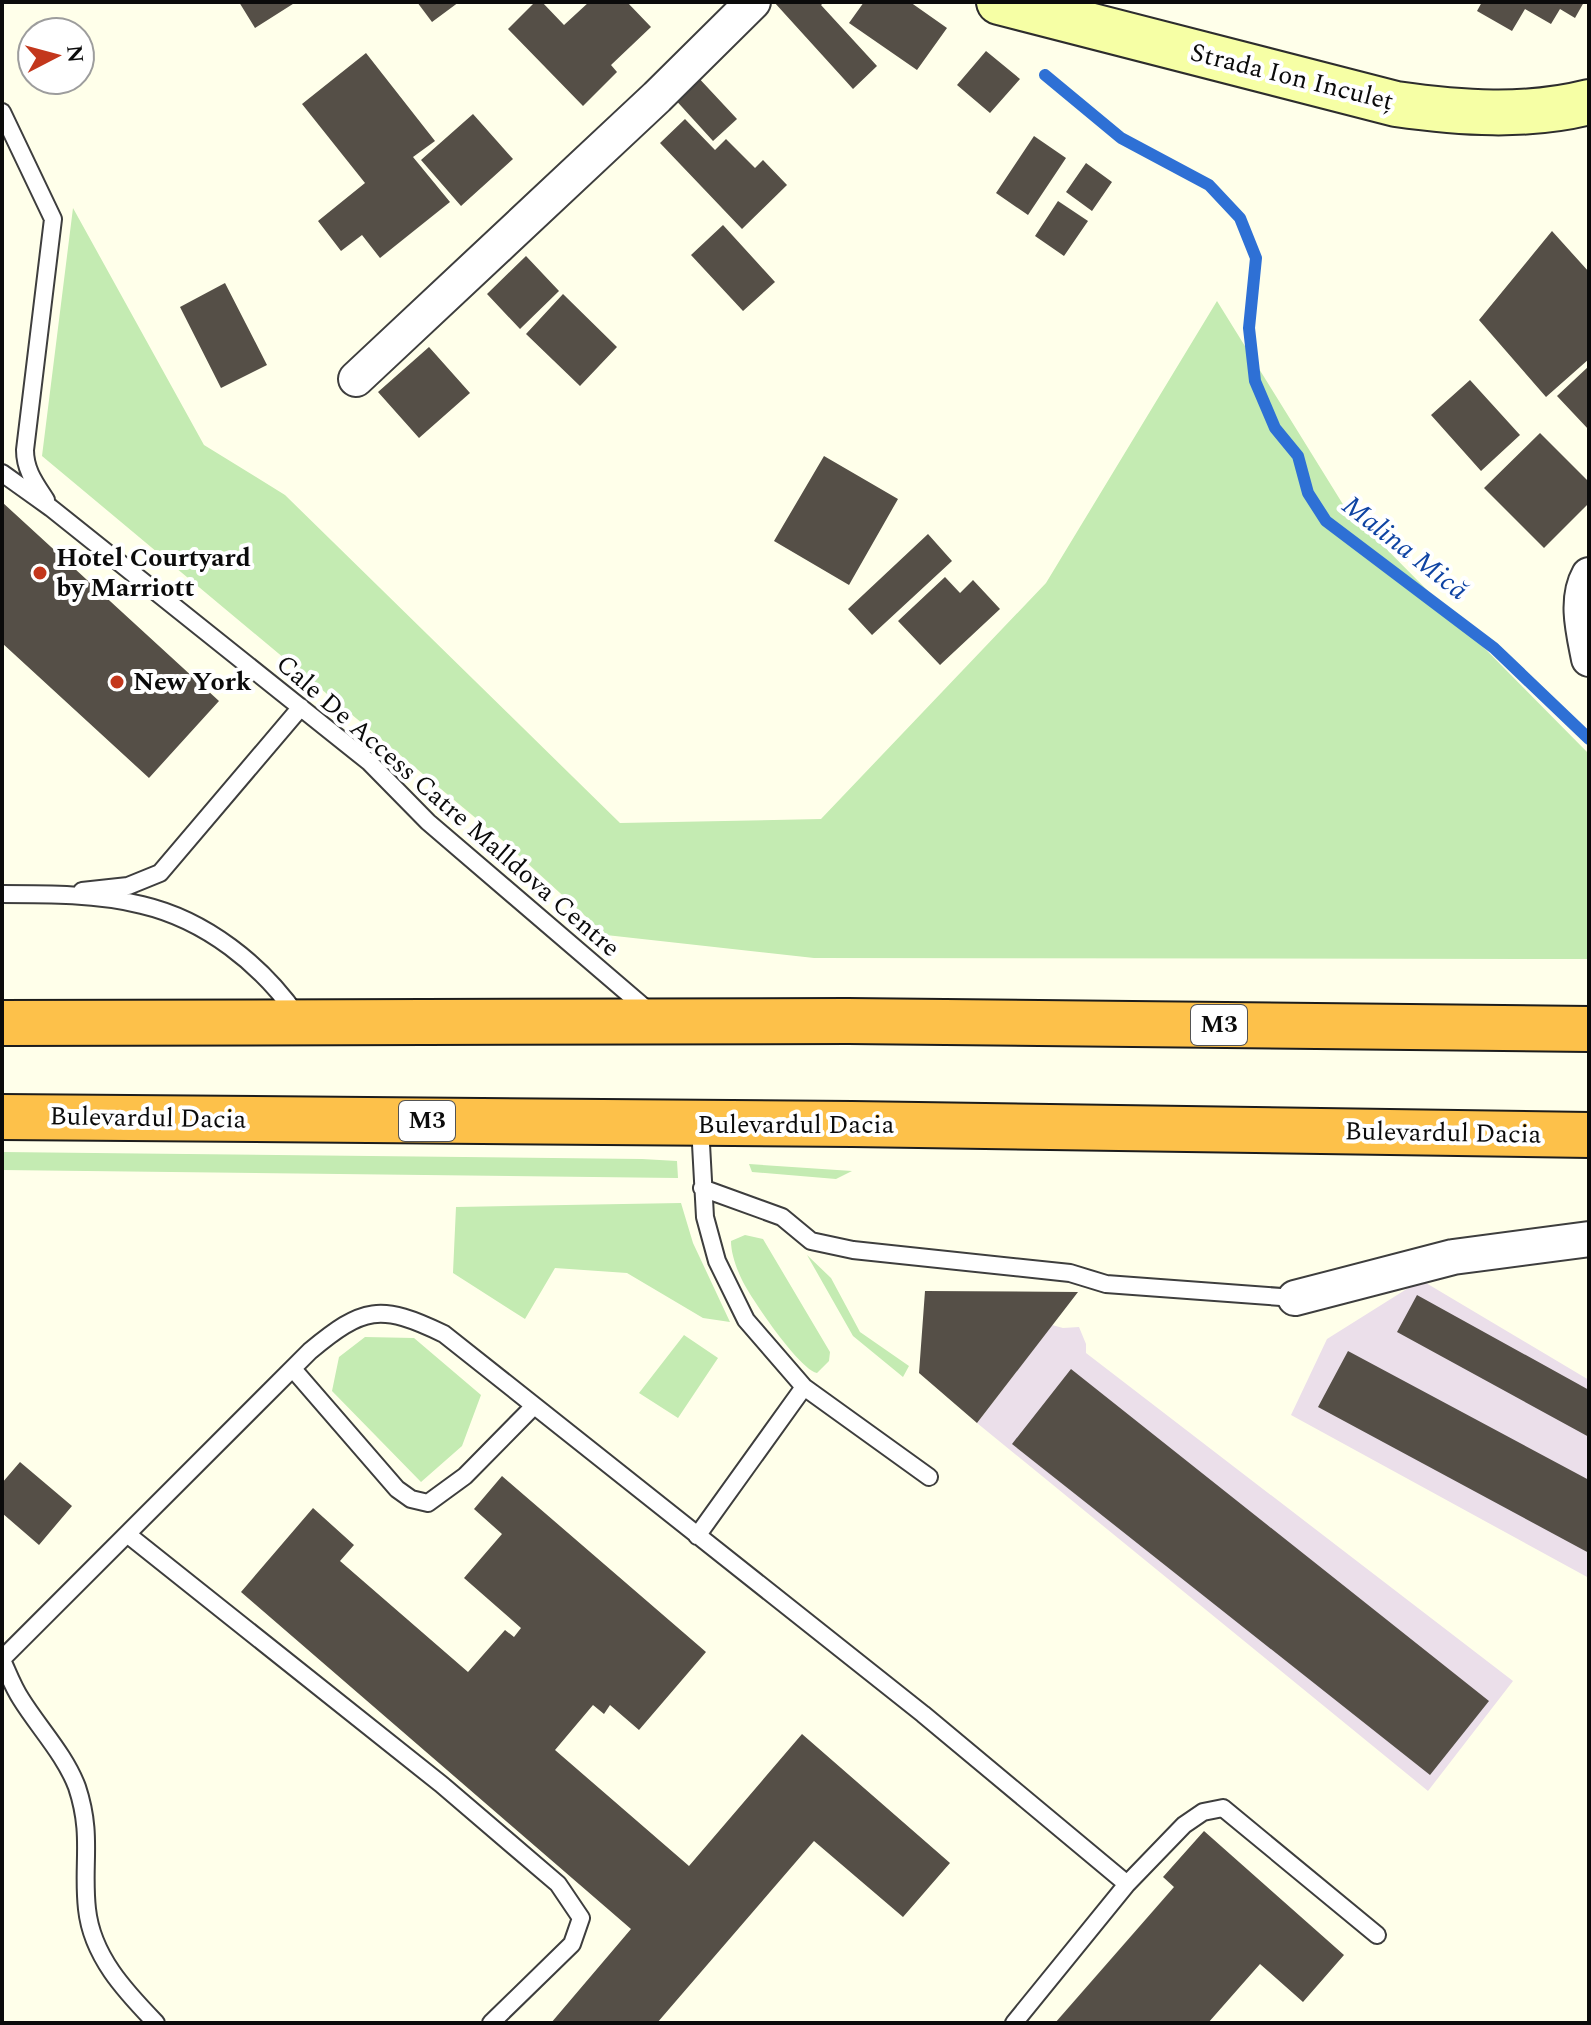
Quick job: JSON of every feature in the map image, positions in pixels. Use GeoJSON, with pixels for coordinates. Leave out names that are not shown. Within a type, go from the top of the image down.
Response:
{"type":"FeatureCollection","features":[{"type":"Feature","properties":{"kind":"highway","name":"M3"},"geometry":{"type":"LineString","coordinates":[[2,1023],[848,1021],[1589,1029]]}},
{"type":"Feature","properties":{"kind":"highway","name":"Bulevardul Dacia"},"geometry":{"type":"LineString","coordinates":[[2,1117],[852,1124],[1589,1135]]}},
{"type":"Feature","properties":{"kind":"main road","name":"Strada Ion Inculeț"},"geometry":{"type":"LineString","coordinates":[[999,2],[1396,104],[1447,111],[1508,113],[1571,107],[1589,102]]}},
{"type":"Feature","properties":{"kind":"street"},"geometry":{"type":"LineString","coordinates":[[356,379],[657,97],[753,2]]}},
{"type":"Feature","properties":{"kind":"street"},"geometry":{"type":"LineString","coordinates":[[1589,575],[1581,618],[1589,659]]}},
{"type":"Feature","properties":{"kind":"street"},"geometry":{"type":"LineString","coordinates":[[1295,1298],[1453,1257],[1589,1239]]}},
{"type":"Feature","properties":{"kind":"lane"},"geometry":{"type":"LineString","coordinates":[[2,112],[53,219],[25,450],[25,463],[31,477],[51,508]]}},
{"type":"Feature","properties":{"kind":"lane","name":"Cale De Access Catre Malldova Centre"},"geometry":{"type":"LineString","coordinates":[[2,473],[51,508],[369,762],[428,822],[662,1022]]}},
{"type":"Feature","properties":{"kind":"lane"},"geometry":{"type":"LineString","coordinates":[[2,894],[54,894],[128,886],[160,873],[301,707]]}},
{"type":"Feature","properties":{"kind":"lane"},"geometry":{"type":"LineString","coordinates":[[54,894],[141,904],[186,922],[234,948],[280,990],[301,1022]]}},
{"type":"Feature","properties":{"kind":"lane"},"geometry":{"type":"LineString","coordinates":[[700,1124],[702,1188],[709,1231],[717,1261],[746,1320],[804,1387],[929,1477]]}},
{"type":"Feature","properties":{"kind":"lane"},"geometry":{"type":"LineString","coordinates":[[702,1188],[782,1217],[811,1241],[853,1250],[1070,1273],[1106,1284],[1295,1298]]}},
{"type":"Feature","properties":{"kind":"lane"},"geometry":{"type":"LineString","coordinates":[[156,2023],[112,1974],[96,1947],[87,1910],[87,1821],[76,1784],[19,1696],[2,1659],[293,1369],[341,1325],[360,1316],[403,1316],[444,1334],[923,1714],[1127,1884]]}},
{"type":"Feature","properties":{"kind":"lane"},"geometry":{"type":"LineString","coordinates":[[293,1369],[397,1489],[411,1499],[428,1503],[465,1476],[533,1407]]}},
{"type":"Feature","properties":{"kind":"lane"},"geometry":{"type":"LineString","coordinates":[[697,1536],[804,1387]]}},
{"type":"Feature","properties":{"kind":"lane"},"geometry":{"type":"LineString","coordinates":[[127,1534],[441,1784],[558,1884],[567,1896],[581,1918],[572,1944],[491,2023]]}},
{"type":"Feature","properties":{"kind":"lane"},"geometry":{"type":"LineString","coordinates":[[1014,2023],[1127,1884],[1184,1825],[1203,1812],[1223,1808],[1377,1935]]}},
{"type":"Feature","properties":{"kind":"shaded area"},"geometry":{"type":"Polygon","coordinates":[[[1421,1280],[1589,1380],[1589,1578],[1291,1415],[1327,1339],[1421,1280]]]}},
{"type":"Feature","properties":{"kind":"shaded area"},"geometry":{"type":"Polygon","coordinates":[[[1052,1325],[1079,1327],[1086,1353],[1513,1681],[1428,1791],[977,1423],[1052,1325]]]}},
{"type":"Feature","properties":{"kind":"green space"},"geometry":{"type":"Polygon","coordinates":[[[73,208],[204,445],[285,495],[620,823],[821,819],[1046,583],[1217,301],[1344,506],[1589,754],[1589,959],[814,958],[606,935],[502,840],[42,456],[73,208]]]}},
{"type":"Feature","properties":{"kind":"green space"},"geometry":{"type":"Polygon","coordinates":[[[2,1152],[642,1159],[677,1161],[678,1178],[2,1170],[2,1152]]]}},
{"type":"Feature","properties":{"kind":"green space"},"geometry":{"type":"Polygon","coordinates":[[[749,1164],[852,1171],[836,1179],[752,1172],[749,1164]]]}},
{"type":"Feature","properties":{"kind":"green space"},"geometry":{"type":"Polygon","coordinates":[[[681,1203],[693,1243],[730,1322],[703,1318],[627,1273],[555,1268],[525,1319],[453,1273],[456,1207],[681,1203]]]}},
{"type":"Feature","properties":{"kind":"green space"},"geometry":{"type":"Polygon","coordinates":[[[745,1235],[763,1239],[830,1352],[829,1361],[817,1373],[788,1347],[743,1282],[731,1241],[745,1235]]]}},
{"type":"Feature","properties":{"kind":"green space"},"geometry":{"type":"Polygon","coordinates":[[[807,1255],[831,1278],[860,1332],[909,1366],[903,1377],[853,1336],[807,1255]]]}},
{"type":"Feature","properties":{"kind":"green space"},"geometry":{"type":"Polygon","coordinates":[[[684,1335],[718,1358],[678,1418],[639,1393],[684,1335]]]}},
{"type":"Feature","properties":{"kind":"green space"},"geometry":{"type":"Polygon","coordinates":[[[365,1337],[414,1338],[481,1395],[462,1446],[421,1482],[332,1391],[339,1357],[365,1337]]]}},
{"type":"Feature","properties":{"kind":"building"},"geometry":{"type":"Polygon","coordinates":[[[239,2],[296,2],[255,28],[239,2]]]}},
{"type":"Feature","properties":{"kind":"building"},"geometry":{"type":"Polygon","coordinates":[[[417,2],[459,2],[432,22],[417,2]]]}},
{"type":"Feature","properties":{"kind":"building"},"geometry":{"type":"Polygon","coordinates":[[[535,2],[542,2],[564,25],[589,2],[627,2],[651,27],[611,65],[617,72],[583,106],[508,29],[535,2]]]}},
{"type":"Feature","properties":{"kind":"building"},"geometry":{"type":"Polygon","coordinates":[[[774,2],[824,2],[821,5],[877,66],[853,89],[774,2]]]}},
{"type":"Feature","properties":{"kind":"building"},"geometry":{"type":"Polygon","coordinates":[[[864,2],[910,2],[947,28],[917,70],[849,23],[864,2]]]}},
{"type":"Feature","properties":{"kind":"building"},"geometry":{"type":"Polygon","coordinates":[[[1482,2],[1584,2],[1575,18],[1560,9],[1551,24],[1525,9],[1512,31],[1477,11],[1482,2]]]}},
{"type":"Feature","properties":{"kind":"building"},"geometry":{"type":"Polygon","coordinates":[[[986,51],[1020,79],[990,113],[957,85],[986,51]]]}},
{"type":"Feature","properties":{"kind":"building"},"geometry":{"type":"Polygon","coordinates":[[[366,53],[435,141],[413,157],[450,202],[380,258],[362,235],[341,251],[318,221],[365,183],[302,104],[366,53]]]}},
{"type":"Feature","properties":{"kind":"building"},"geometry":{"type":"Polygon","coordinates":[[[695,74],[737,119],[713,141],[672,96],[695,74]]]}},
{"type":"Feature","properties":{"kind":"building"},"geometry":{"type":"Polygon","coordinates":[[[473,114],[513,159],[461,206],[421,160],[473,114]]]}},
{"type":"Feature","properties":{"kind":"building"},"geometry":{"type":"Polygon","coordinates":[[[685,119],[715,150],[726,139],[755,168],[763,160],[787,185],[742,229],[660,143],[685,119]]]}},
{"type":"Feature","properties":{"kind":"building"},"geometry":{"type":"Polygon","coordinates":[[[1034,136],[1066,158],[1028,215],[996,193],[1034,136]]]}},
{"type":"Feature","properties":{"kind":"building"},"geometry":{"type":"Polygon","coordinates":[[[1086,163],[1112,182],[1092,211],[1066,192],[1086,163]]]}},
{"type":"Feature","properties":{"kind":"building"},"geometry":{"type":"Polygon","coordinates":[[[1058,201],[1088,221],[1064,256],[1035,236],[1058,201]]]}},
{"type":"Feature","properties":{"kind":"building"},"geometry":{"type":"Polygon","coordinates":[[[723,225],[775,282],[743,311],[691,255],[723,225]]]}},
{"type":"Feature","properties":{"kind":"building"},"geometry":{"type":"Polygon","coordinates":[[[1552,231],[1589,272],[1589,359],[1546,397],[1479,320],[1552,231]]]}},
{"type":"Feature","properties":{"kind":"building"},"geometry":{"type":"Polygon","coordinates":[[[526,256],[559,291],[520,329],[487,294],[526,256]]]}},
{"type":"Feature","properties":{"kind":"building"},"geometry":{"type":"Polygon","coordinates":[[[225,283],[267,365],[221,388],[180,307],[225,283]]]}},
{"type":"Feature","properties":{"kind":"building"},"geometry":{"type":"Polygon","coordinates":[[[563,294],[617,347],[580,386],[526,334],[563,294]]]}},
{"type":"Feature","properties":{"kind":"building"},"geometry":{"type":"Polygon","coordinates":[[[429,347],[470,393],[419,438],[378,392],[429,347]]]}},
{"type":"Feature","properties":{"kind":"building"},"geometry":{"type":"Polygon","coordinates":[[[1589,366],[1589,430],[1557,396],[1589,366]]]}},
{"type":"Feature","properties":{"kind":"building"},"geometry":{"type":"Polygon","coordinates":[[[1470,380],[1520,435],[1481,471],[1431,415],[1470,380]]]}},
{"type":"Feature","properties":{"kind":"building"},"geometry":{"type":"Polygon","coordinates":[[[1540,433],[1589,482],[1589,503],[1544,548],[1484,488],[1540,433]]]}},
{"type":"Feature","properties":{"kind":"building"},"geometry":{"type":"Polygon","coordinates":[[[824,456],[898,499],[849,585],[774,541],[824,456]]]}},
{"type":"Feature","properties":{"kind":"building","name":"Hotel Courtyard by Marriott"},"geometry":{"type":"Polygon","coordinates":[[[2,502],[219,701],[149,778],[2,643],[2,502]]]}},
{"type":"Feature","properties":{"kind":"building"},"geometry":{"type":"Polygon","coordinates":[[[928,534],[952,561],[872,635],[848,609],[928,534]]]}},
{"type":"Feature","properties":{"kind":"building"},"geometry":{"type":"Polygon","coordinates":[[[945,577],[960,593],[973,580],[1000,609],[940,665],[898,621],[945,577]]]}},
{"type":"Feature","properties":{"kind":"building"},"geometry":{"type":"Polygon","coordinates":[[[925,1291],[1078,1292],[977,1423],[919,1373],[925,1291]]]}},
{"type":"Feature","properties":{"kind":"building"},"geometry":{"type":"Polygon","coordinates":[[[1417,1295],[1589,1390],[1589,1437],[1397,1332],[1417,1295]]]}},
{"type":"Feature","properties":{"kind":"building"},"geometry":{"type":"Polygon","coordinates":[[[1348,1351],[1589,1480],[1589,1553],[1318,1407],[1348,1351]]]}},
{"type":"Feature","properties":{"kind":"building"},"geometry":{"type":"Polygon","coordinates":[[[1071,1369],[1489,1701],[1430,1775],[1012,1444],[1071,1369]]]}},
{"type":"Feature","properties":{"kind":"building"},"geometry":{"type":"Polygon","coordinates":[[[20,1462],[72,1506],[39,1545],[2,1513],[2,1483],[20,1462]]]}},
{"type":"Feature","properties":{"kind":"building"},"geometry":{"type":"Polygon","coordinates":[[[502,1476],[706,1652],[639,1730],[610,1705],[604,1714],[593,1705],[555,1750],[689,1866],[802,1734],[950,1863],[903,1917],[814,1841],[657,2023],[551,2023],[631,1929],[241,1592],[313,1508],[354,1545],[340,1561],[468,1672],[505,1630],[514,1637],[521,1628],[464,1578],[502,1534],[474,1509],[502,1476]]]}},
{"type":"Feature","properties":{"kind":"building"},"geometry":{"type":"Polygon","coordinates":[[[1204,1831],[1344,1955],[1303,2002],[1260,1964],[1208,2023],[1055,2023],[1174,1887],[1163,1877],[1204,1831]]]}},
{"type":"Feature","properties":{"kind":"waterway","name":"Malina Mică"},"geometry":{"type":"LineString","coordinates":[[1045,75],[1121,138],[1209,185],[1240,218],[1256,258],[1249,328],[1255,381],[1275,428],[1298,456],[1308,493],[1326,521],[1494,648],[1589,739]]}},
{"type":"Feature","properties":{"kind":"place","name":"Hotel Courtyard by Marriott"},"geometry":{"type":"Point","coordinates":[40,573]}},
{"type":"Feature","properties":{"kind":"place","name":"New York"},"geometry":{"type":"Point","coordinates":[117,682]}}]}
